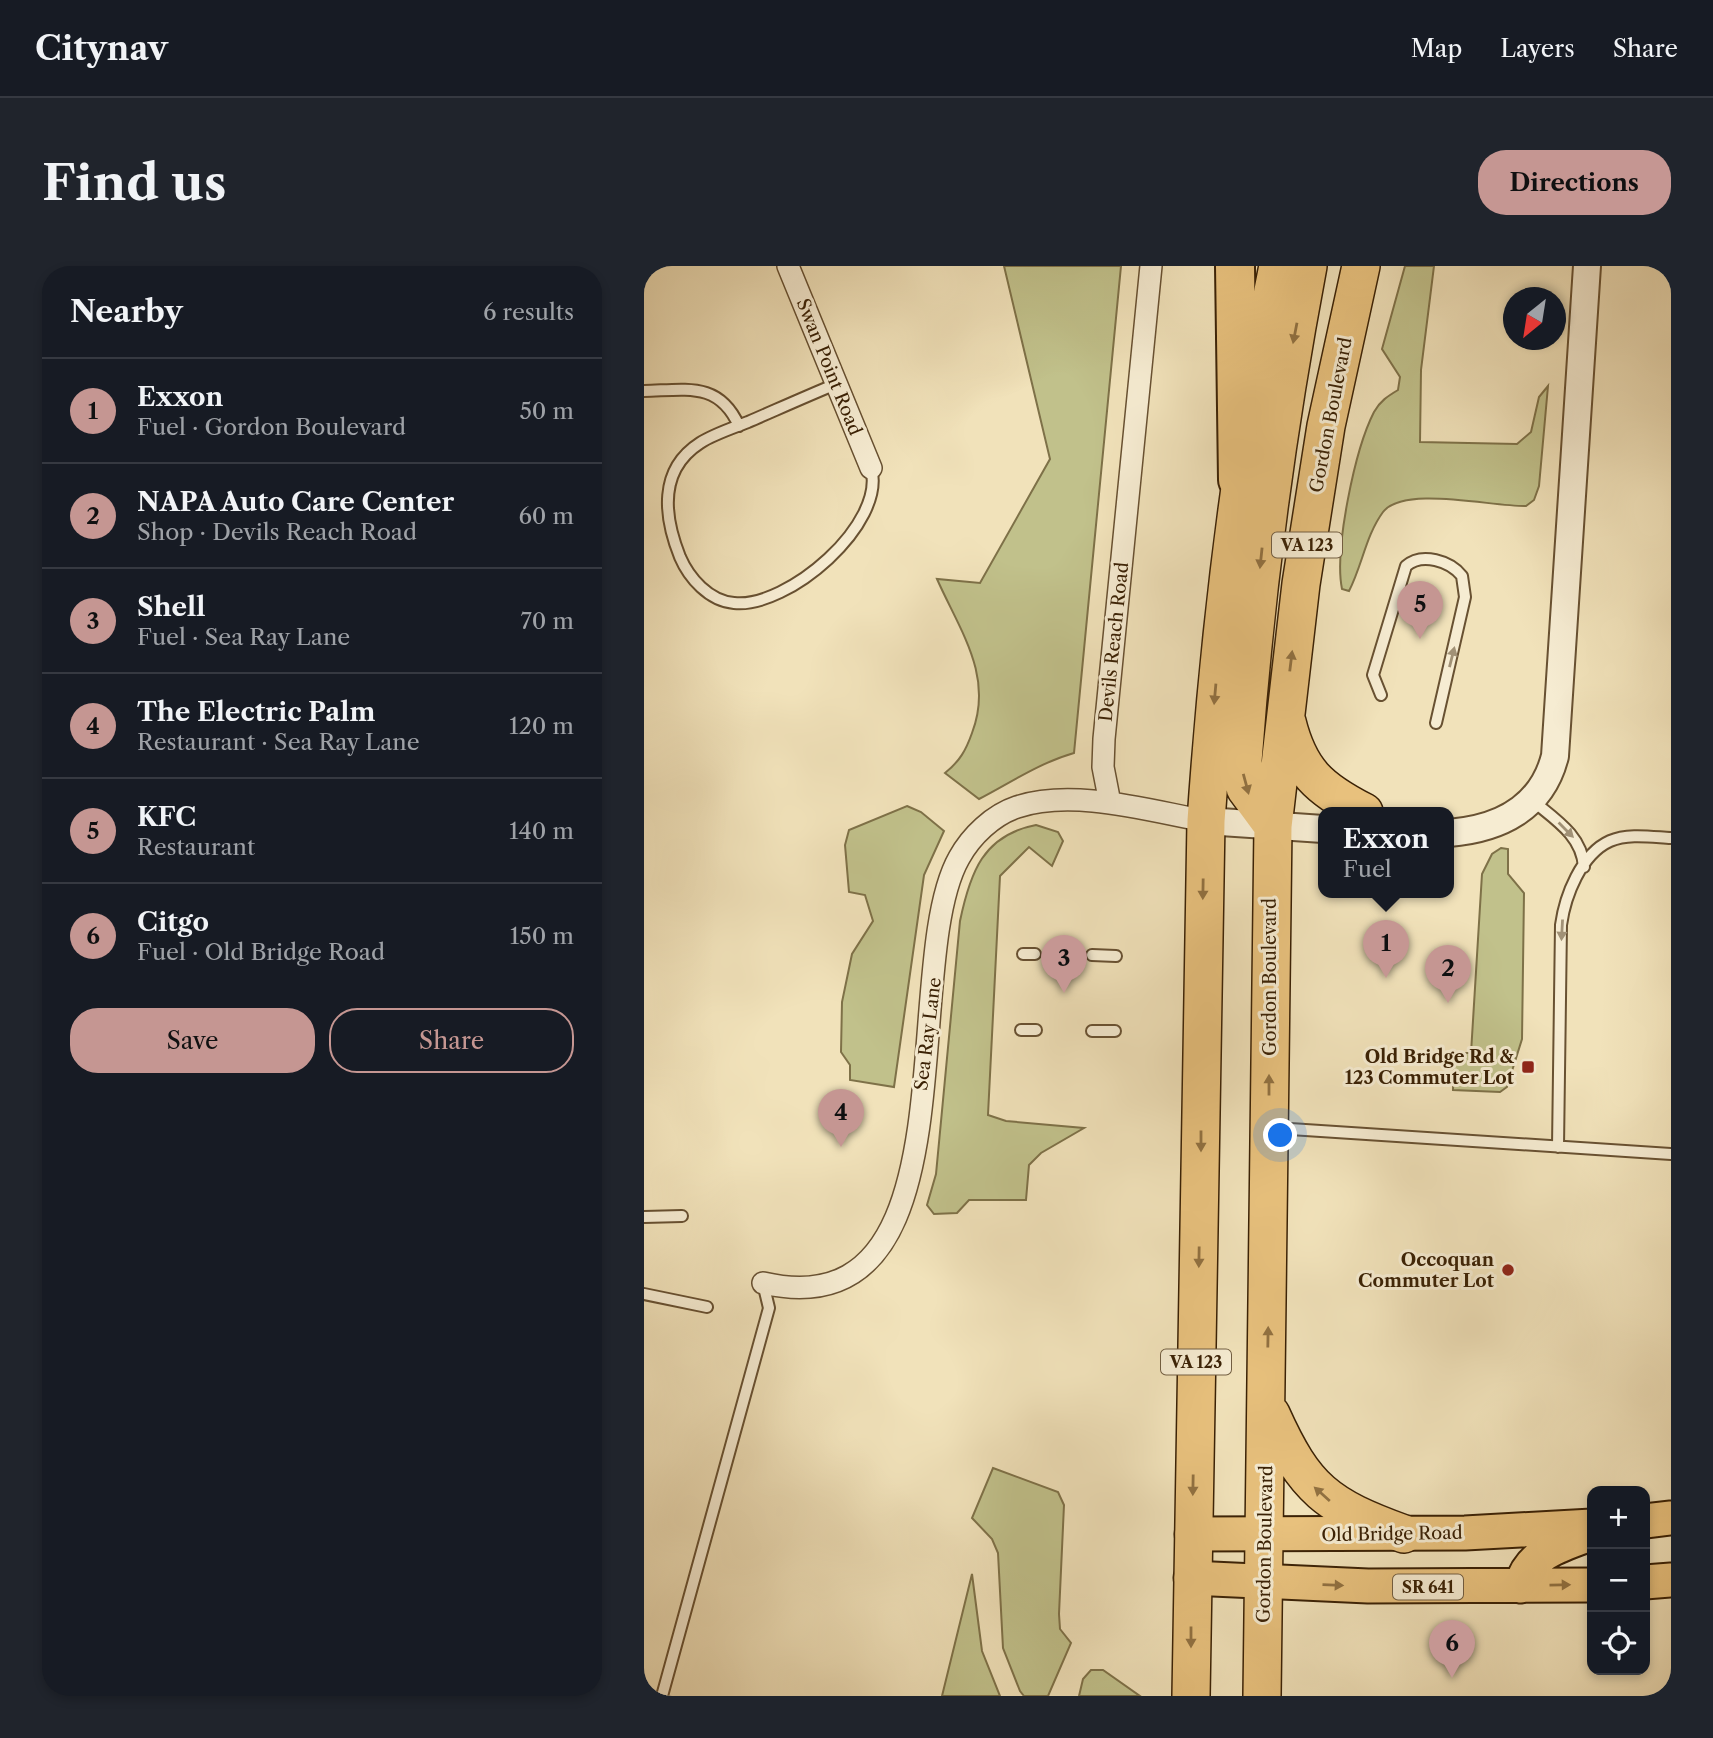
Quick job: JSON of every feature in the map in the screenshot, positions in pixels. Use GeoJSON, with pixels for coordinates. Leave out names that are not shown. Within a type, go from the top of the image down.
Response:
{"type":"FeatureCollection","features":[{"type":"Feature","properties":{"kind":"highway"},"geometry":{"type":"LineString","coordinates":[[1235,266],[1238,480]]}},
{"type":"Feature","properties":{"kind":"highway","name":"VA 123"},"geometry":{"type":"LineString","coordinates":[[1191,1696],[1206,821],[1214,698],[1238,480],[1278,266]]}},
{"type":"Feature","properties":{"kind":"highway"},"geometry":{"type":"LineString","coordinates":[[1273,826],[1245,788],[1244,750],[1261,551],[1288,371],[1308,266]]}},
{"type":"Feature","properties":{"kind":"highway","name":"Gordon Boulevard"},"geometry":{"type":"LineString","coordinates":[[1262,1696],[1268,1405],[1273,826],[1284,711],[1326,426],[1361,266]]}},
{"type":"Feature","properties":{"kind":"highway"},"geometry":{"type":"LineString","coordinates":[[1284,711],[1294,749],[1308,773],[1334,796],[1355,807]]}},
{"type":"Feature","properties":{"kind":"highway"},"geometry":{"type":"LineString","coordinates":[[1268,1405],[1298,1467],[1316,1489],[1356,1517],[1404,1534]]}},
{"type":"Feature","properties":{"kind":"main road"},"geometry":{"type":"LineString","coordinates":[[1650,1520],[1671,1518]]}},
{"type":"Feature","properties":{"kind":"main road","name":"Old Bridge Road"},"geometry":{"type":"LineString","coordinates":[[1192,1534],[1404,1534],[1587,1526]]}},
{"type":"Feature","properties":{"kind":"main road"},"geometry":{"type":"LineString","coordinates":[[1521,1586],[1531,1563],[1544,1553],[1587,1535]]}},
{"type":"Feature","properties":{"kind":"main road","name":"SR 641"},"geometry":{"type":"LineString","coordinates":[[1191,1578],[1368,1586],[1587,1585]]}},
{"type":"Feature","properties":{"kind":"main road"},"geometry":{"type":"LineString","coordinates":[[1650,1582],[1671,1580]]}},
{"type":"Feature","properties":{"kind":"street","name":"Swan Point Road"},"geometry":{"type":"LineString","coordinates":[[788,266],[871,468]]}},
{"type":"Feature","properties":{"kind":"street","name":"Devils Reach Road"},"geometry":{"type":"LineString","coordinates":[[1110,803],[1103,767],[1104,739],[1152,266]]}},
{"type":"Feature","properties":{"kind":"street"},"geometry":{"type":"LineString","coordinates":[[1454,832],[1503,821],[1533,801],[1549,778],[1555,756],[1587,266]]}},
{"type":"Feature","properties":{"kind":"street","name":"Sea Ray Lane"},"geometry":{"type":"LineString","coordinates":[[763,1283],[801,1288],[828,1283],[848,1275],[869,1259],[895,1226],[904,1201],[915,1144],[942,911],[958,859],[978,833],[1017,807],[1056,801],[1110,803]]}},
{"type":"Feature","properties":{"kind":"street"},"geometry":{"type":"LineString","coordinates":[[1110,803],[1206,821],[1318,829]]}},
{"type":"Feature","properties":{"kind":"lane"},"geometry":{"type":"LineString","coordinates":[[836,383],[700,443],[686,455],[672,475],[667,497],[673,540],[687,571],[699,586],[727,603],[747,603],[764,598],[805,576],[829,558],[854,530],[873,496],[871,468]]}},
{"type":"Feature","properties":{"kind":"lane"},"geometry":{"type":"LineString","coordinates":[[644,391],[693,390],[716,396],[731,408],[739,426]]}},
{"type":"Feature","properties":{"kind":"lane"},"geometry":{"type":"LineString","coordinates":[[1381,695],[1373,675],[1406,566],[1421,558],[1451,566],[1462,576],[1465,597],[1436,723]]}},
{"type":"Feature","properties":{"kind":"lane"},"geometry":{"type":"LineString","coordinates":[[1533,801],[1575,839],[1583,851],[1584,867]]}},
{"type":"Feature","properties":{"kind":"lane"},"geometry":{"type":"LineString","coordinates":[[1558,1147],[1561,925],[1569,892],[1584,867],[1610,841],[1632,836],[1671,838]]}},
{"type":"Feature","properties":{"kind":"lane"},"geometry":{"type":"LineString","coordinates":[[1023,954],[1035,954]]}},
{"type":"Feature","properties":{"kind":"lane"},"geometry":{"type":"LineString","coordinates":[[1092,955],[1116,956]]}},
{"type":"Feature","properties":{"kind":"lane"},"geometry":{"type":"LineString","coordinates":[[1021,1030],[1036,1030]]}},
{"type":"Feature","properties":{"kind":"lane"},"geometry":{"type":"LineString","coordinates":[[1092,1031],[1115,1031]]}},
{"type":"Feature","properties":{"kind":"lane"},"geometry":{"type":"LineString","coordinates":[[1269,1127],[1671,1154]]}},
{"type":"Feature","properties":{"kind":"lane"},"geometry":{"type":"LineString","coordinates":[[644,1217],[682,1216]]}},
{"type":"Feature","properties":{"kind":"lane"},"geometry":{"type":"LineString","coordinates":[[662,1696],[769,1308],[763,1283]]}},
{"type":"Feature","properties":{"kind":"lane"},"geometry":{"type":"LineString","coordinates":[[644,1294],[707,1307]]}},
{"type":"Feature","properties":{"kind":"green space"},"geometry":{"type":"Polygon","coordinates":[[[1004,266],[1121,266],[1074,753],[1037,768],[979,799],[945,773],[959,760],[970,739],[978,712],[979,692],[971,654],[937,579],[980,583],[1050,459],[1004,266]]]}},
{"type":"Feature","properties":{"kind":"green space"},"geometry":{"type":"Polygon","coordinates":[[[1405,266],[1434,266],[1421,370],[1420,442],[1517,444],[1531,432],[1539,397],[1548,386],[1539,486],[1534,500],[1526,506],[1429,498],[1394,504],[1383,512],[1377,521],[1349,591],[1342,589],[1340,571],[1348,499],[1360,450],[1374,412],[1398,390],[1400,377],[1382,349],[1405,266]]]}},
{"type":"Feature","properties":{"kind":"green space"},"geometry":{"type":"Polygon","coordinates":[[[907,806],[921,812],[944,831],[924,875],[894,1087],[850,1080],[850,1065],[841,1052],[842,1002],[852,954],[873,921],[865,895],[849,892],[845,845],[849,830],[907,806]]]}},
{"type":"Feature","properties":{"kind":"green space"},"geometry":{"type":"Polygon","coordinates":[[[1036,825],[1058,832],[1063,841],[1052,866],[1029,847],[1000,876],[988,1115],[1006,1121],[1084,1128],[1041,1153],[1029,1165],[1026,1200],[969,1200],[957,1213],[934,1214],[927,1205],[936,1174],[960,921],[964,904],[974,872],[991,847],[1003,837],[1036,825]]]}},
{"type":"Feature","properties":{"kind":"green space"},"geometry":{"type":"Polygon","coordinates":[[[1501,848],[1508,849],[1508,874],[1524,893],[1522,1039],[1507,1087],[1500,1092],[1453,1090],[1454,1053],[1471,1053],[1482,874],[1492,854],[1501,848]]]}},
{"type":"Feature","properties":{"kind":"green space"},"geometry":{"type":"Polygon","coordinates":[[[993,1468],[1058,1492],[1064,1505],[1059,1614],[1060,1629],[1071,1643],[1048,1696],[1024,1696],[1003,1648],[998,1553],[992,1539],[972,1518],[993,1468]]]}},
{"type":"Feature","properties":{"kind":"green space"},"geometry":{"type":"Polygon","coordinates":[[[972,1574],[982,1651],[1000,1696],[942,1696],[972,1574]]]}},
{"type":"Feature","properties":{"kind":"green space"},"geometry":{"type":"Polygon","coordinates":[[[1091,1670],[1103,1670],[1140,1696],[1079,1696],[1083,1679],[1091,1670]]]}},
{"type":"Feature","properties":{"kind":"place","name":"KFC"},"geometry":{"type":"Point","coordinates":[1420,639]}},
{"type":"Feature","properties":{"kind":"place","name":"Exxon"},"geometry":{"type":"Point","coordinates":[1386,978]}},
{"type":"Feature","properties":{"kind":"place","name":"Shell"},"geometry":{"type":"Point","coordinates":[1064,993]}},
{"type":"Feature","properties":{"kind":"place","name":"NAPA Auto Care Center"},"geometry":{"type":"Point","coordinates":[1448,1003]}},
{"type":"Feature","properties":{"kind":"place","name":"Old Bridge Rd & 123 Commuter Lot"},"geometry":{"type":"Point","coordinates":[1528,1067]}},
{"type":"Feature","properties":{"kind":"place","name":"The Electric Palm"},"geometry":{"type":"Point","coordinates":[841,1147]}},
{"type":"Feature","properties":{"kind":"place","name":"Occoquan Commuter Lot"},"geometry":{"type":"Point","coordinates":[1508,1270]}},
{"type":"Feature","properties":{"kind":"place","name":"Citgo"},"geometry":{"type":"Point","coordinates":[1452,1678]}}]}
